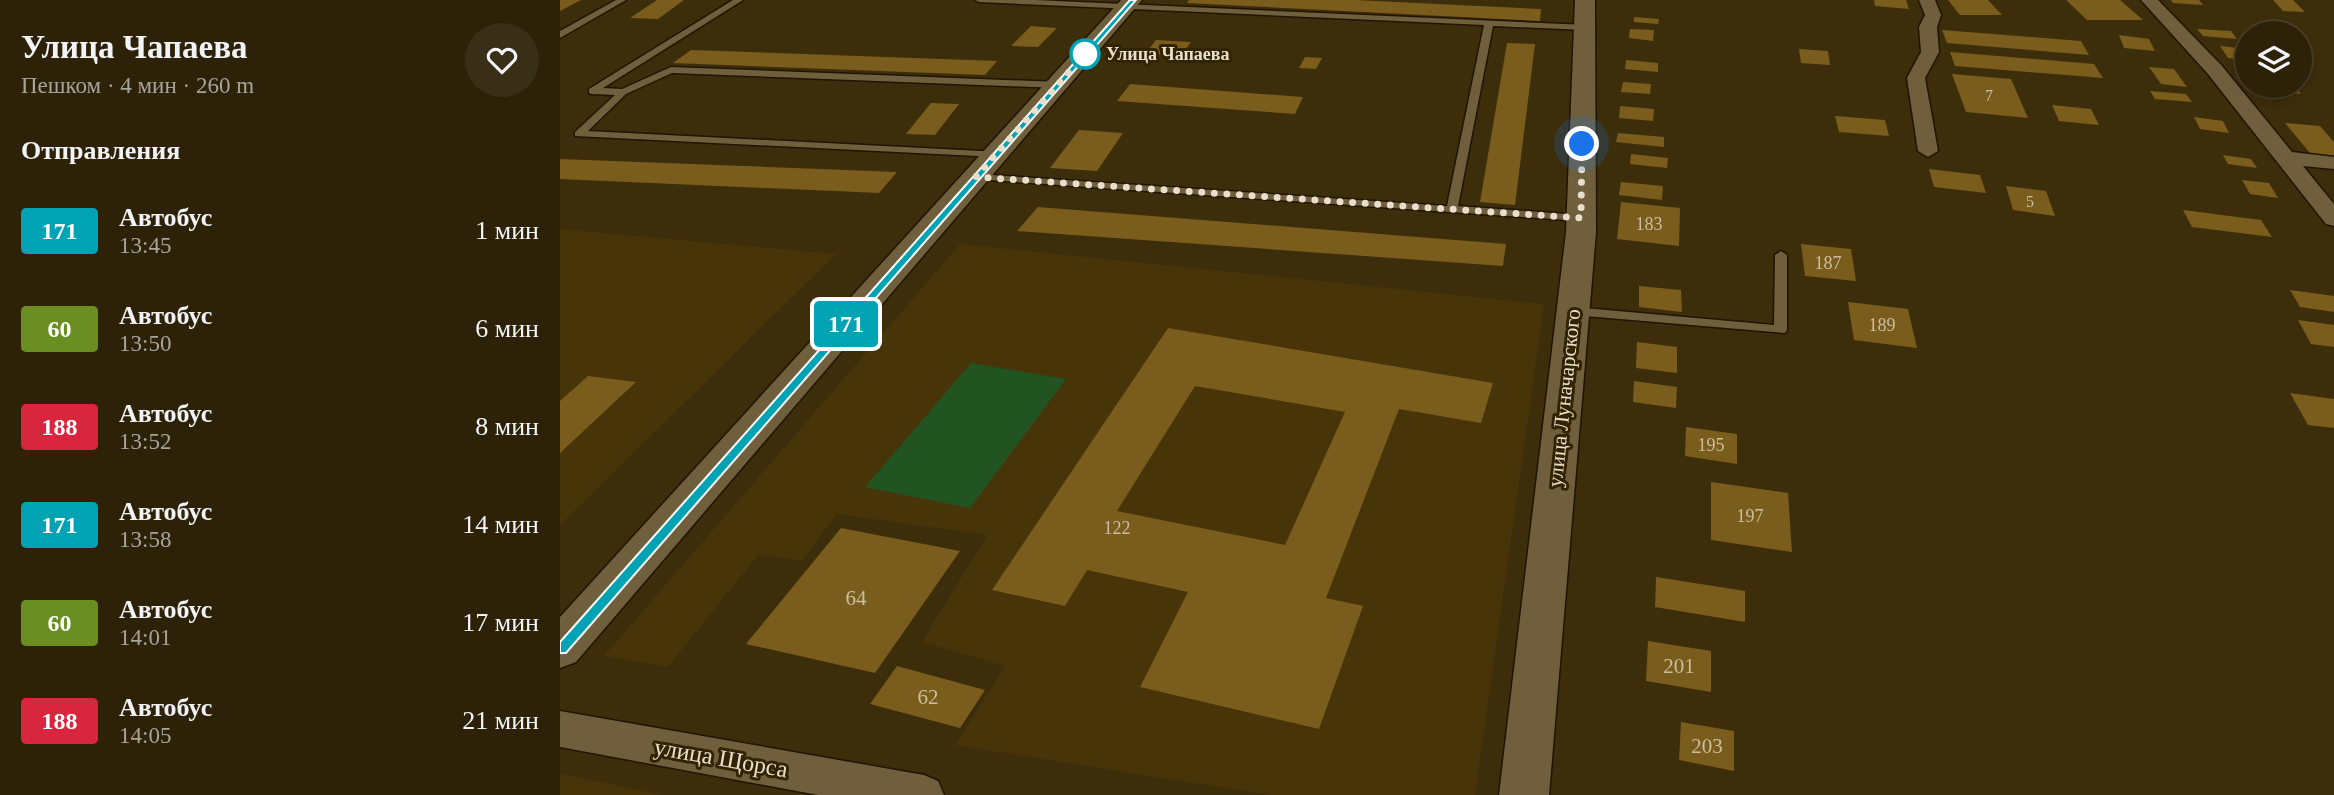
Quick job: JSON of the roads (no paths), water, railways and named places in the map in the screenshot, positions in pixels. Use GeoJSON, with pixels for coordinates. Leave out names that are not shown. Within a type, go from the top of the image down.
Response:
{"type":"FeatureCollection","features":[{"type":"Feature","properties":{"kind":"street","name":"улица Луначарского"},"geometry":{"type":"LineString","coordinates":[[1524,795],[1581,218],[1586,0]]}},
{"type":"Feature","properties":{"kind":"street"},"geometry":{"type":"LineString","coordinates":[[1927,0],[1933,15],[1928,27],[1930,52],[1916,78],[1928,151]]}},
{"type":"Feature","properties":{"kind":"street"},"geometry":{"type":"LineString","coordinates":[[2149,0],[2216,70],[2334,219]]}},
{"type":"Feature","properties":{"kind":"street"},"geometry":{"type":"LineString","coordinates":[[560,648],[1129,4]]}},
{"type":"Feature","properties":{"kind":"street"},"geometry":{"type":"LineString","coordinates":[[2288,158],[2334,163]]}},
{"type":"Feature","properties":{"kind":"street","name":"улица Щорса"},"geometry":{"type":"LineString","coordinates":[[560,729],[924,795]]}},
{"type":"Feature","properties":{"kind":"lane"},"geometry":{"type":"LineString","coordinates":[[560,35],[622,0]]}},
{"type":"Feature","properties":{"kind":"lane"},"geometry":{"type":"LineString","coordinates":[[623,93],[592,91],[739,0]]}},
{"type":"Feature","properties":{"kind":"lane"},"geometry":{"type":"LineString","coordinates":[[979,0],[1129,4],[1584,27]]}},
{"type":"Feature","properties":{"kind":"lane"},"geometry":{"type":"LineString","coordinates":[[1452,209],[1489,23]]}},
{"type":"Feature","properties":{"kind":"lane"},"geometry":{"type":"LineString","coordinates":[[1058,85],[671,70],[623,93],[579,134],[987,166],[1452,209],[1581,218]]}},
{"type":"Feature","properties":{"kind":"lane"},"geometry":{"type":"LineString","coordinates":[[1573,311],[1780,330],[1781,255]]}},
{"type":"Feature","properties":{"kind":"place","name":"Улица Чапаева"},"geometry":{"type":"Point","coordinates":[1085,54]}}]}
